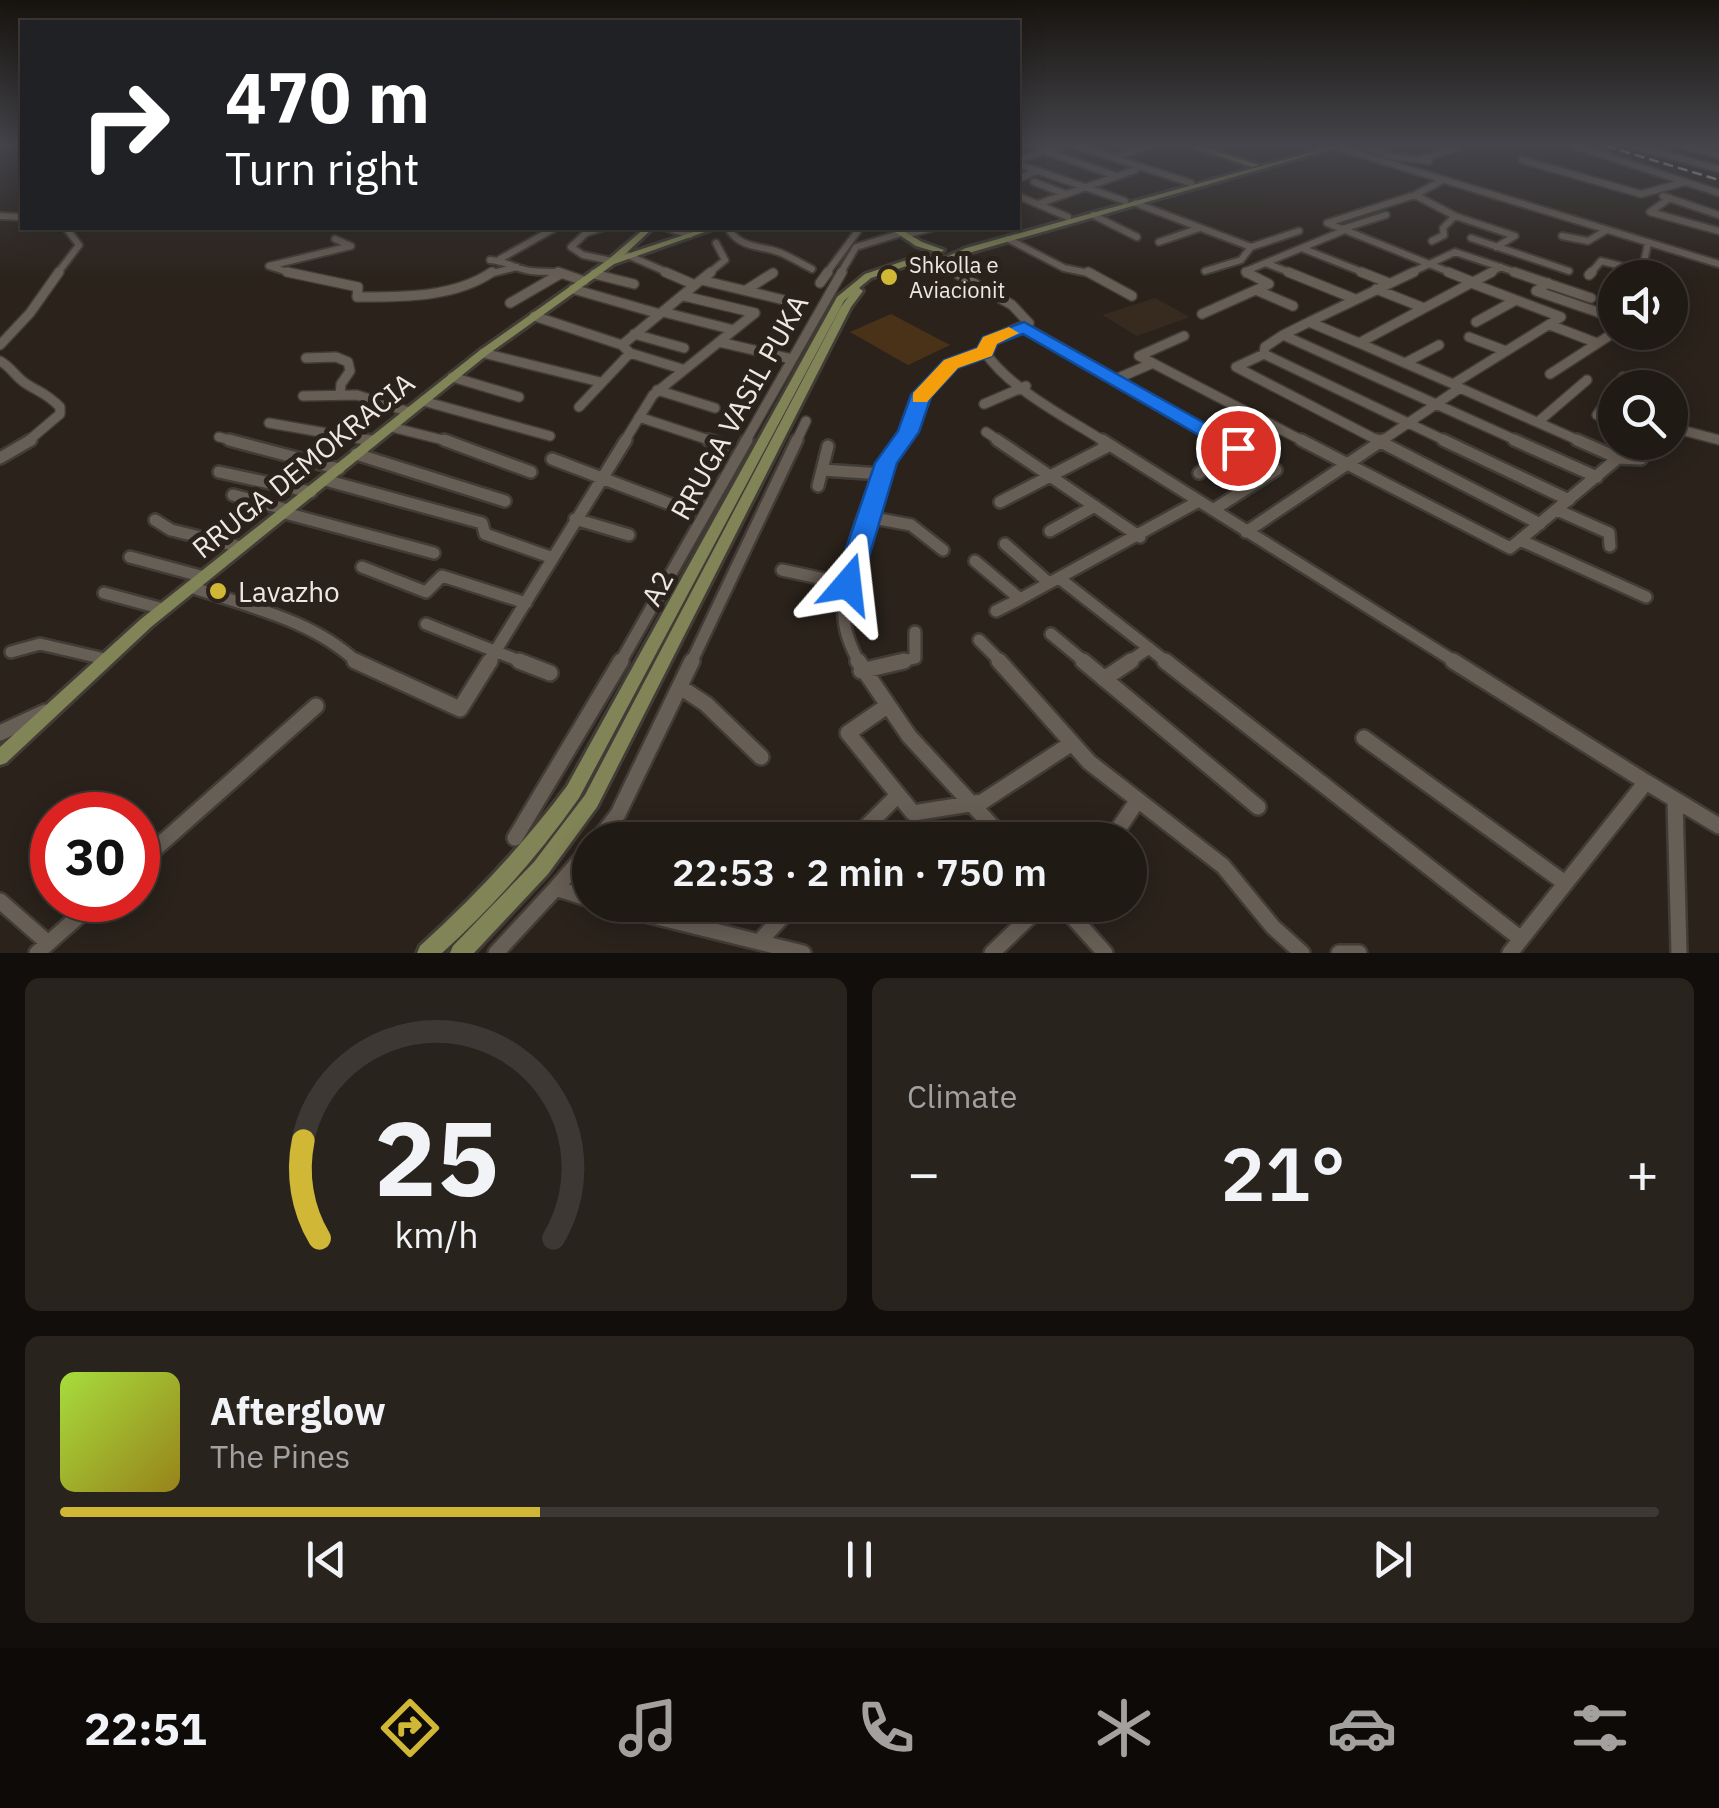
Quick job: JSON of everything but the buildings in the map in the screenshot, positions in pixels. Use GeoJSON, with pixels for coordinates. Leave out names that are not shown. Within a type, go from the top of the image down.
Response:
{"type":"FeatureCollection","features":[{"type":"Feature","properties":{"kind":"main road"},"geometry":{"type":"LineString","coordinates":[[900,232],[938,257],[1167,190]]}},
{"type":"Feature","properties":{"kind":"main road"},"geometry":{"type":"LineString","coordinates":[[938,257],[1172,190]]}},
{"type":"Feature","properties":{"kind":"main road","name":"RRUGA DEMOKRACIA"},"geometry":{"type":"LineString","coordinates":[[0,758],[105,659],[191,587],[482,352],[620,256],[644,230]]}},
{"type":"Feature","properties":{"kind":"main road"},"geometry":{"type":"LineString","coordinates":[[620,256],[706,230]]}},
{"type":"Feature","properties":{"kind":"main road","name":"A2"},"geometry":{"type":"LineString","coordinates":[[427,953],[492,896],[524,860],[573,792],[840,299],[868,276],[938,257]]}},
{"type":"Feature","properties":{"kind":"main road","name":"A2"},"geometry":{"type":"LineString","coordinates":[[460,953],[541,868],[591,800],[850,301],[876,280],[938,257]]}},
{"type":"Feature","properties":{"kind":"street"},"geometry":{"type":"LineString","coordinates":[[1056,190],[1067,195]]}},
{"type":"Feature","properties":{"kind":"street"},"geometry":{"type":"LineString","coordinates":[[1020,204],[1080,190]]}},
{"type":"Feature","properties":{"kind":"street"},"geometry":{"type":"LineString","coordinates":[[1095,190],[1251,247]]}},
{"type":"Feature","properties":{"kind":"street"},"geometry":{"type":"LineString","coordinates":[[1246,532],[1561,317],[1327,223],[1422,190]]}},
{"type":"Feature","properties":{"kind":"street"},"geometry":{"type":"LineString","coordinates":[[1473,190],[1719,264]]}},
{"type":"Feature","properties":{"kind":"street"},"geometry":{"type":"LineString","coordinates":[[1626,190],[1638,194],[1656,190]]}},
{"type":"Feature","properties":{"kind":"street"},"geometry":{"type":"LineString","coordinates":[[1651,192],[1719,214]]}},
{"type":"Feature","properties":{"kind":"street"},"geometry":{"type":"LineString","coordinates":[[1415,194],[1455,216],[1515,236],[1496,246]]}},
{"type":"Feature","properties":{"kind":"street"},"geometry":{"type":"LineString","coordinates":[[1020,197],[1068,218]]}},
{"type":"Feature","properties":{"kind":"street"},"geometry":{"type":"LineString","coordinates":[[1670,198],[1650,212],[1719,232]]}},
{"type":"Feature","properties":{"kind":"street"},"geometry":{"type":"LineString","coordinates":[[1093,215],[1137,237]]}},
{"type":"Feature","properties":{"kind":"street"},"geometry":{"type":"LineString","coordinates":[[1202,314],[1270,284],[1244,273],[1386,215]]}},
{"type":"Feature","properties":{"kind":"street"},"geometry":{"type":"LineString","coordinates":[[1432,241],[1444,235],[1443,228],[1455,216]]}},
{"type":"Feature","properties":{"kind":"street"},"geometry":{"type":"LineString","coordinates":[[1159,242],[1202,228]]}},
{"type":"Feature","properties":{"kind":"street"},"geometry":{"type":"LineString","coordinates":[[0,345],[56,280],[66,258],[77,250],[69,230]]}},
{"type":"Feature","properties":{"kind":"street"},"geometry":{"type":"LineString","coordinates":[[552,230],[494,260],[560,274],[662,313],[734,330]]}},
{"type":"Feature","properties":{"kind":"street"},"geometry":{"type":"LineString","coordinates":[[596,230],[571,246],[583,255],[620,256],[657,266],[673,279],[784,300]]}},
{"type":"Feature","properties":{"kind":"street"},"geometry":{"type":"LineString","coordinates":[[674,230],[690,235]]}},
{"type":"Feature","properties":{"kind":"street"},"geometry":{"type":"LineString","coordinates":[[729,230],[758,250],[773,250],[812,269]]}},
{"type":"Feature","properties":{"kind":"street"},"geometry":{"type":"LineString","coordinates":[[820,283],[859,230]]}},
{"type":"Feature","properties":{"kind":"street"},"geometry":{"type":"LineString","coordinates":[[1205,271],[1242,260],[1251,247],[1299,230]]}},
{"type":"Feature","properties":{"kind":"street"},"geometry":{"type":"LineString","coordinates":[[1562,236],[1588,241],[1605,231]]}},
{"type":"Feature","properties":{"kind":"street","name":"RRUGA VASIL PUKA"},"geometry":{"type":"LineString","coordinates":[[515,838],[580,732],[784,358],[858,245],[900,232]]}},
{"type":"Feature","properties":{"kind":"street"},"geometry":{"type":"LineString","coordinates":[[1471,238],[1569,271]]}},
{"type":"Feature","properties":{"kind":"street"},"geometry":{"type":"LineString","coordinates":[[336,239],[351,246],[277,260],[268,266],[305,278],[358,287],[357,298],[366,300],[424,296],[482,278],[495,270],[517,267]]}},
{"type":"Feature","properties":{"kind":"street"},"geometry":{"type":"LineString","coordinates":[[1008,239],[1064,268],[1089,272],[1128,294]]}},
{"type":"Feature","properties":{"kind":"street"},"geometry":{"type":"LineString","coordinates":[[579,407],[634,334],[725,259],[716,243]]}},
{"type":"Feature","properties":{"kind":"street"},"geometry":{"type":"LineString","coordinates":[[1588,275],[1600,261],[1642,271],[1648,244]]}},
{"type":"Feature","properties":{"kind":"street"},"geometry":{"type":"LineString","coordinates":[[1304,249],[1389,283]]}},
{"type":"Feature","properties":{"kind":"street"},"geometry":{"type":"LineString","coordinates":[[1264,354],[1265,347],[1283,335],[1455,252],[1592,298]]}},
{"type":"Feature","properties":{"kind":"street"},"geometry":{"type":"LineString","coordinates":[[938,257],[1020,310],[1029,320],[1024,327],[989,341],[985,352]]}},
{"type":"Feature","properties":{"kind":"street"},"geometry":{"type":"LineString","coordinates":[[1242,260],[1257,267]]}},
{"type":"Feature","properties":{"kind":"street"},"geometry":{"type":"LineString","coordinates":[[1267,264],[1356,299]]}},
{"type":"Feature","properties":{"kind":"street"},"geometry":{"type":"LineString","coordinates":[[1359,343],[1500,267]]}},
{"type":"Feature","properties":{"kind":"street"},"geometry":{"type":"LineString","coordinates":[[746,290],[772,272]]}},
{"type":"Feature","properties":{"kind":"street"},"geometry":{"type":"LineString","coordinates":[[510,303],[560,274]]}},
{"type":"Feature","properties":{"kind":"street"},"geometry":{"type":"LineString","coordinates":[[583,281],[634,284]]}},
{"type":"Feature","properties":{"kind":"street"},"geometry":{"type":"LineString","coordinates":[[1548,283],[1536,291],[1598,312]]}},
{"type":"Feature","properties":{"kind":"street"},"geometry":{"type":"LineString","coordinates":[[1256,290],[1293,306]]}},
{"type":"Feature","properties":{"kind":"street"},"geometry":{"type":"LineString","coordinates":[[1376,290],[1424,308]]}},
{"type":"Feature","properties":{"kind":"street"},"geometry":{"type":"LineString","coordinates":[[191,587],[292,621],[338,644],[360,665],[460,708],[657,390],[755,312],[684,296]]}},
{"type":"Feature","properties":{"kind":"street"},"geometry":{"type":"LineString","coordinates":[[1476,322],[1516,300]]}},
{"type":"Feature","properties":{"kind":"street"},"geometry":{"type":"LineString","coordinates":[[534,316],[682,370]]}},
{"type":"Feature","properties":{"kind":"street"},"geometry":{"type":"LineString","coordinates":[[1309,322],[1598,449]]}},
{"type":"Feature","properties":{"kind":"street"},"geometry":{"type":"LineString","coordinates":[[1550,326],[1598,343]]}},
{"type":"Feature","properties":{"kind":"street"},"geometry":{"type":"LineString","coordinates":[[1024,327],[1276,470],[1212,510]]}},
{"type":"Feature","properties":{"kind":"street"},"geometry":{"type":"LineString","coordinates":[[634,334],[684,348]]}},
{"type":"Feature","properties":{"kind":"street"},"geometry":{"type":"LineString","coordinates":[[1283,335],[1596,477]]}},
{"type":"Feature","properties":{"kind":"street"},"geometry":{"type":"LineString","coordinates":[[1184,336],[1139,356],[1510,548],[1616,460]]}},
{"type":"Feature","properties":{"kind":"street"},"geometry":{"type":"LineString","coordinates":[[1469,336],[1506,351]]}},
{"type":"Feature","properties":{"kind":"street"},"geometry":{"type":"LineString","coordinates":[[719,342],[784,358]]}},
{"type":"Feature","properties":{"kind":"street"},"geometry":{"type":"LineString","coordinates":[[1550,374],[1598,343]]}},
{"type":"Feature","properties":{"kind":"street"},"geometry":{"type":"LineString","coordinates":[[1405,363],[1439,345]]}},
{"type":"Feature","properties":{"kind":"street"},"geometry":{"type":"LineString","coordinates":[[482,352],[600,382]]}},
{"type":"Feature","properties":{"kind":"street"},"geometry":{"type":"LineString","coordinates":[[985,352],[992,363],[1048,406],[1719,826]]}},
{"type":"Feature","properties":{"kind":"street"},"geometry":{"type":"LineString","coordinates":[[985,352],[951,364],[917,403],[908,432],[882,474],[848,584],[844,619],[861,671],[989,822]]}},
{"type":"Feature","properties":{"kind":"street"},"geometry":{"type":"LineString","coordinates":[[1264,354],[1569,500]]}},
{"type":"Feature","properties":{"kind":"street"},"geometry":{"type":"LineString","coordinates":[[1264,354],[1237,370],[1540,524]]}},
{"type":"Feature","properties":{"kind":"street"},"geometry":{"type":"LineString","coordinates":[[306,358],[336,357],[348,362],[350,371],[341,384],[340,396]]}},
{"type":"Feature","properties":{"kind":"street"},"geometry":{"type":"LineString","coordinates":[[0,361],[14,369],[24,383],[43,390],[60,407],[60,414],[36,437],[0,458]]}},
{"type":"Feature","properties":{"kind":"street"},"geometry":{"type":"LineString","coordinates":[[1116,379],[1153,363]]}},
{"type":"Feature","properties":{"kind":"street"},"geometry":{"type":"LineString","coordinates":[[452,377],[519,397]]}},
{"type":"Feature","properties":{"kind":"street"},"geometry":{"type":"LineString","coordinates":[[1538,422],[1587,380]]}},
{"type":"Feature","properties":{"kind":"street"},"geometry":{"type":"LineString","coordinates":[[984,404],[1026,386]]}},
{"type":"Feature","properties":{"kind":"street"},"geometry":{"type":"LineString","coordinates":[[657,390],[716,408]]}},
{"type":"Feature","properties":{"kind":"street"},"geometry":{"type":"LineString","coordinates":[[303,396],[357,395],[409,412]]}},
{"type":"Feature","properties":{"kind":"street"},"geometry":{"type":"LineString","coordinates":[[423,401],[550,436]]}},
{"type":"Feature","properties":{"kind":"street"},"geometry":{"type":"LineString","coordinates":[[639,417],[724,445]]}},
{"type":"Feature","properties":{"kind":"street"},"geometry":{"type":"LineString","coordinates":[[612,822],[806,421]]}},
{"type":"Feature","properties":{"kind":"street"},"geometry":{"type":"LineString","coordinates":[[269,423],[372,441]]}},
{"type":"Feature","properties":{"kind":"street"},"geometry":{"type":"LineString","coordinates":[[390,427],[440,438],[530,472]]}},
{"type":"Feature","properties":{"kind":"street"},"geometry":{"type":"LineString","coordinates":[[986,432],[1140,537]]}},
{"type":"Feature","properties":{"kind":"street"},"geometry":{"type":"LineString","coordinates":[[1688,432],[1719,440]]}},
{"type":"Feature","properties":{"kind":"street"},"geometry":{"type":"LineString","coordinates":[[219,437],[339,468]]}},
{"type":"Feature","properties":{"kind":"street"},"geometry":{"type":"LineString","coordinates":[[1000,502],[1110,444]]}},
{"type":"Feature","properties":{"kind":"street"},"geometry":{"type":"LineString","coordinates":[[818,486],[828,446]]}},
{"type":"Feature","properties":{"kind":"street"},"geometry":{"type":"LineString","coordinates":[[1199,473],[1238,448]]}},
{"type":"Feature","properties":{"kind":"street"},"geometry":{"type":"LineString","coordinates":[[356,454],[504,501]]}},
{"type":"Feature","properties":{"kind":"street"},"geometry":{"type":"LineString","coordinates":[[552,459],[670,504]]}},
{"type":"Feature","properties":{"kind":"street"},"geometry":{"type":"LineString","coordinates":[[823,470],[882,474]]}},
{"type":"Feature","properties":{"kind":"street"},"geometry":{"type":"LineString","coordinates":[[219,472],[311,492]]}},
{"type":"Feature","properties":{"kind":"street"},"geometry":{"type":"LineString","coordinates":[[325,480],[482,523],[485,534],[552,558]]}},
{"type":"Feature","properties":{"kind":"street"},"geometry":{"type":"LineString","coordinates":[[233,495],[341,529],[381,534],[434,553]]}},
{"type":"Feature","properties":{"kind":"street"},"geometry":{"type":"LineString","coordinates":[[996,612],[1140,537],[1198,501]]}},
{"type":"Feature","properties":{"kind":"street"},"geometry":{"type":"LineString","coordinates":[[1050,531],[1094,506]]}},
{"type":"Feature","properties":{"kind":"street"},"geometry":{"type":"LineString","coordinates":[[1556,510],[1609,533],[1610,546]]}},
{"type":"Feature","properties":{"kind":"street"},"geometry":{"type":"LineString","coordinates":[[868,516],[911,525],[943,550]]}},
{"type":"Feature","properties":{"kind":"street"},"geometry":{"type":"LineString","coordinates":[[156,520],[171,530],[241,547]]}},
{"type":"Feature","properties":{"kind":"street"},"geometry":{"type":"LineString","coordinates":[[575,520],[628,535]]}},
{"type":"Feature","properties":{"kind":"street"},"geometry":{"type":"LineString","coordinates":[[1520,540],[1646,598]]}},
{"type":"Feature","properties":{"kind":"street"},"geometry":{"type":"LineString","coordinates":[[1005,544],[1149,648],[1521,939]]}},
{"type":"Feature","properties":{"kind":"street"},"geometry":{"type":"LineString","coordinates":[[130,557],[204,577]]}},
{"type":"Feature","properties":{"kind":"street"},"geometry":{"type":"LineString","coordinates":[[975,561],[1020,598]]}},
{"type":"Feature","properties":{"kind":"street"},"geometry":{"type":"LineString","coordinates":[[362,567],[426,592],[442,576],[526,603]]}},
{"type":"Feature","properties":{"kind":"street"},"geometry":{"type":"LineString","coordinates":[[782,570],[848,584]]}},
{"type":"Feature","properties":{"kind":"street"},"geometry":{"type":"LineString","coordinates":[[104,593],[164,610]]}},
{"type":"Feature","properties":{"kind":"street"},"geometry":{"type":"LineString","coordinates":[[426,624],[550,672]]}},
{"type":"Feature","properties":{"kind":"street"},"geometry":{"type":"LineString","coordinates":[[861,671],[916,658],[915,632]]}},
{"type":"Feature","properties":{"kind":"street"},"geometry":{"type":"LineString","coordinates":[[1051,634],[1258,807]]}},
{"type":"Feature","properties":{"kind":"street"},"geometry":{"type":"LineString","coordinates":[[979,640],[1098,771],[1223,866],[1274,927],[1302,953]]}},
{"type":"Feature","properties":{"kind":"street"},"geometry":{"type":"LineString","coordinates":[[11,652],[40,644],[105,659]]}},
{"type":"Feature","properties":{"kind":"street"},"geometry":{"type":"LineString","coordinates":[[1104,678],[1149,648]]}},
{"type":"Feature","properties":{"kind":"street"},"geometry":{"type":"LineString","coordinates":[[680,687],[706,704],[760,757]]}},
{"type":"Feature","properties":{"kind":"street"},"geometry":{"type":"LineString","coordinates":[[160,844],[316,706]]}},
{"type":"Feature","properties":{"kind":"street"},"geometry":{"type":"LineString","coordinates":[[888,706],[848,732],[913,813],[974,805],[1072,743]]}},
{"type":"Feature","properties":{"kind":"street"},"geometry":{"type":"LineString","coordinates":[[0,733],[50,710]]}},
{"type":"Feature","properties":{"kind":"street"},"geometry":{"type":"LineString","coordinates":[[1364,738],[1565,884]]}},
{"type":"Feature","properties":{"kind":"street"},"geometry":{"type":"LineString","coordinates":[[1510,953],[1649,784]]}},
{"type":"Feature","properties":{"kind":"street"},"geometry":{"type":"LineString","coordinates":[[871,822],[896,796]]}},
{"type":"Feature","properties":{"kind":"street"},"geometry":{"type":"LineString","coordinates":[[1671,797],[1679,953]]}},
{"type":"Feature","properties":{"kind":"street"},"geometry":{"type":"LineString","coordinates":[[1123,822],[1137,801]]}},
{"type":"Feature","properties":{"kind":"street"},"geometry":{"type":"LineString","coordinates":[[496,953],[572,870]]}},
{"type":"Feature","properties":{"kind":"street"},"geometry":{"type":"LineString","coordinates":[[556,888],[572,893]]}},
{"type":"Feature","properties":{"kind":"street"},"geometry":{"type":"LineString","coordinates":[[0,901],[42,948],[72,922]]}},
{"type":"Feature","properties":{"kind":"street"},"geometry":{"type":"LineString","coordinates":[[678,922],[803,953]]}},
{"type":"Feature","properties":{"kind":"street"},"geometry":{"type":"LineString","coordinates":[[759,942],[777,922]]}},
{"type":"Feature","properties":{"kind":"street"},"geometry":{"type":"LineString","coordinates":[[992,953],[1024,922]]}},
{"type":"Feature","properties":{"kind":"street"},"geometry":{"type":"LineString","coordinates":[[1077,922],[1105,953]]}},
{"type":"Feature","properties":{"kind":"street"},"geometry":{"type":"LineString","coordinates":[[1339,953],[1359,953]]}},
{"type":"Feature","properties":{"kind":"shaded area"},"geometry":{"type":"Polygon","coordinates":[[[1155,298],[1190,317],[1137,336],[1102,315],[1155,298]]]}},
{"type":"Feature","properties":{"kind":"shaded area"},"geometry":{"type":"Polygon","coordinates":[[[891,314],[950,345],[908,365],[850,332],[891,314]]]}},
{"type":"Feature","properties":{"kind":"waterway"},"geometry":{"type":"LineString","coordinates":[[745,946],[769,953]]}},
{"type":"Feature","properties":{"kind":"slow traffic"},"geometry":{"type":"LineString","coordinates":[[920,397],[951,364],[985,352],[989,341],[1009,333]]}},
{"type":"Feature","properties":{"kind":"place","name":"Shkolla e Aviacionit"},"geometry":{"type":"Point","coordinates":[889,277]}},
{"type":"Feature","properties":{"kind":"place","name":"Lavazho"},"geometry":{"type":"Point","coordinates":[218,591]}},
{"type":"Feature","properties":{"kind":"route"},"geometry":{"type":"LineString","coordinates":[[848,584],[886,463],[908,432],[922,395],[951,364],[985,352],[989,341],[1024,327],[1238,448]]}}]}
